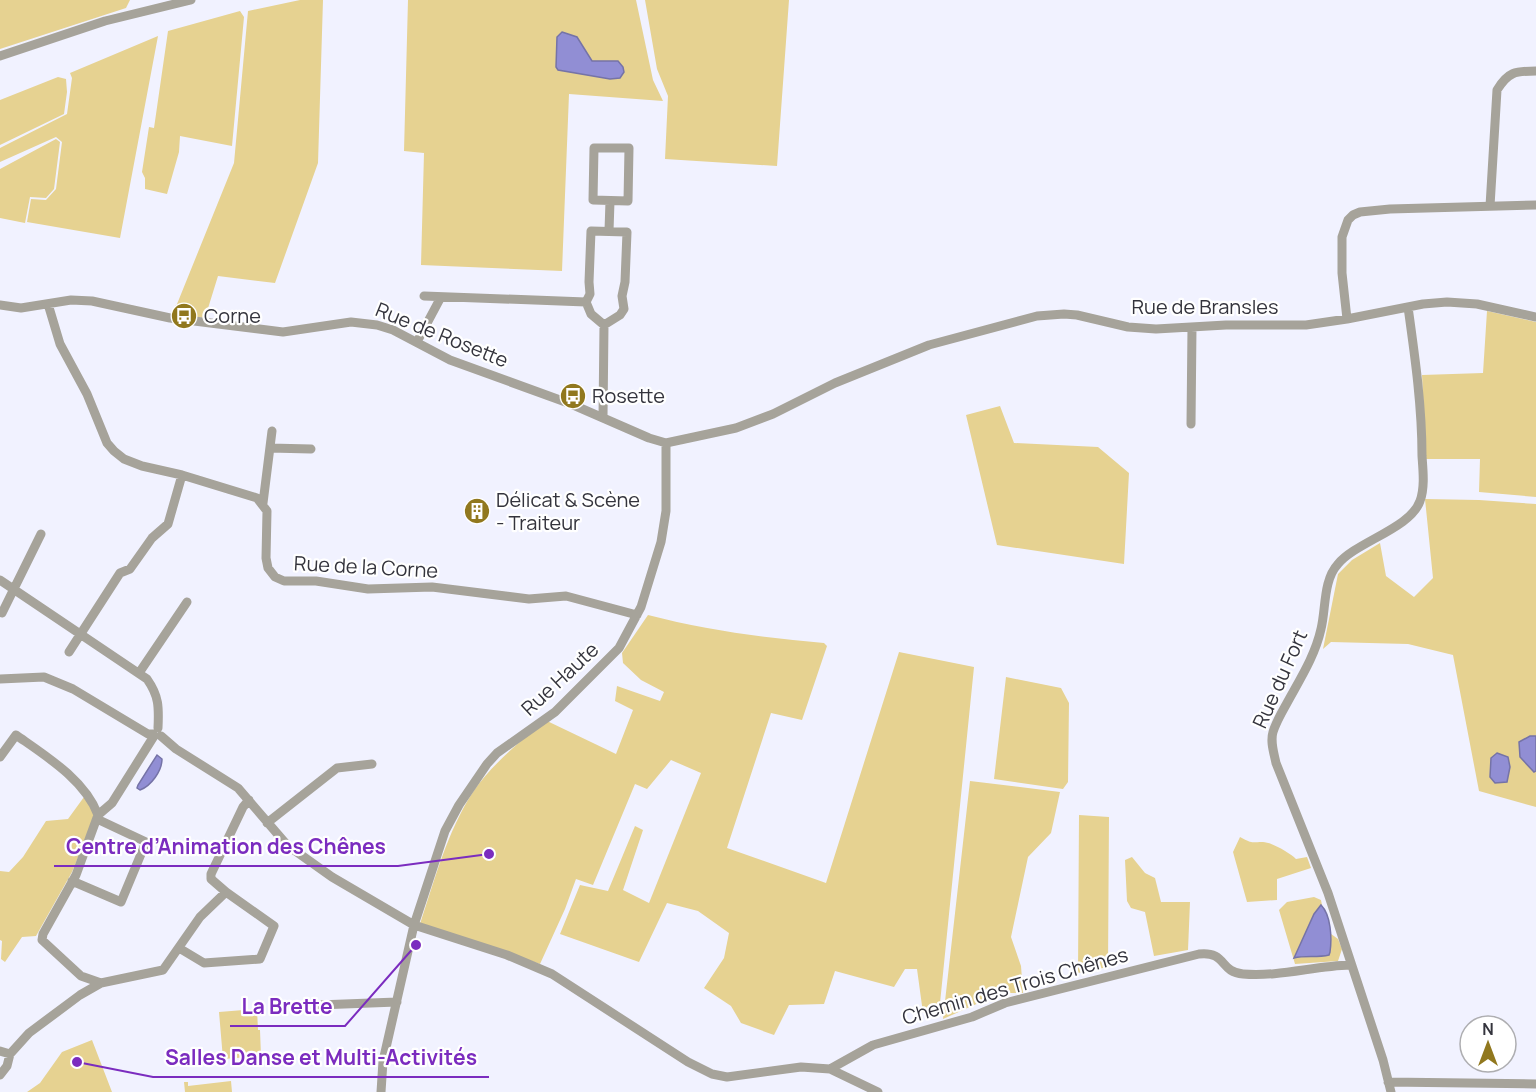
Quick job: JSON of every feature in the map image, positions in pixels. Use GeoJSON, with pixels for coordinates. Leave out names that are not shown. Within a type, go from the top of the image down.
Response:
{"type":"FeatureCollection","features":[{"type":"Feature","properties":{"kind":"street"},"geometry":{"type":"LineString","coordinates":[[0,56],[105,21],[191,0]]}},
{"type":"Feature","properties":{"kind":"street"},"geometry":{"type":"LineString","coordinates":[[1490,206],[1492,137],[1497,90],[1508,76],[1515,72],[1536,71]]}},
{"type":"Feature","properties":{"kind":"street"},"geometry":{"type":"LineString","coordinates":[[594,148],[629,148],[628,201],[610,201],[593,200],[594,148]]}},
{"type":"Feature","properties":{"kind":"street"},"geometry":{"type":"LineString","coordinates":[[609,231],[610,201]]}},
{"type":"Feature","properties":{"kind":"street"},"geometry":{"type":"LineString","coordinates":[[1347,319],[1342,273],[1342,237],[1348,220],[1353,215],[1360,212],[1390,209],[1536,205]]}},
{"type":"Feature","properties":{"kind":"street"},"geometry":{"type":"LineString","coordinates":[[591,231],[627,232],[625,282],[622,296],[624,309],[620,315],[604,325],[591,314],[586,302],[591,290],[589,282],[591,231]]}},
{"type":"Feature","properties":{"kind":"street"},"geometry":{"type":"LineString","coordinates":[[424,296],[586,302]]}},
{"type":"Feature","properties":{"kind":"street"},"geometry":{"type":"LineString","coordinates":[[417,342],[441,297]]}},
{"type":"Feature","properties":{"kind":"street","name":"Rue de Rosette"},"geometry":{"type":"LineString","coordinates":[[0,305],[21,308],[71,300],[105,302],[171,318],[266,332],[283,332],[351,322],[364,323],[393,330],[450,360],[571,404],[649,438],[666,443]]}},
{"type":"Feature","properties":{"kind":"street","name":"Rue de Bransles"},"geometry":{"type":"LineString","coordinates":[[666,443],[736,428],[772,414],[836,383],[930,345],[1037,316],[1077,315],[1128,327],[1156,329],[1306,325],[1438,302],[1461,302],[1536,317]]}},
{"type":"Feature","properties":{"kind":"street"},"geometry":{"type":"LineString","coordinates":[[48,304],[60,344],[114,451],[124,459],[137,464],[257,498],[263,503]]}},
{"type":"Feature","properties":{"kind":"street","name":"Rue du Fort"},"geometry":{"type":"LineString","coordinates":[[1390,1092],[1383,1060],[1328,893],[1276,763],[1272,732],[1316,651],[1331,577],[1337,565],[1349,554],[1406,519],[1420,501],[1423,482],[1422,429],[1417,366],[1408,307]]}},
{"type":"Feature","properties":{"kind":"street"},"geometry":{"type":"LineString","coordinates":[[603,417],[604,325]]}},
{"type":"Feature","properties":{"kind":"street"},"geometry":{"type":"LineString","coordinates":[[1191,424],[1192,327]]}},
{"type":"Feature","properties":{"kind":"street","name":"Rue de la Corne"},"geometry":{"type":"LineString","coordinates":[[273,431],[263,503],[267,511],[268,568],[275,577],[284,581],[316,581],[368,589],[432,587],[529,599],[566,596],[637,615]]}},
{"type":"Feature","properties":{"kind":"street","name":"Rue Haute"},"geometry":{"type":"LineString","coordinates":[[381,1092],[383,1062],[414,925],[445,831],[474,782],[497,753],[555,712],[619,648],[637,615],[661,542],[666,512],[666,443]]}},
{"type":"Feature","properties":{"kind":"street"},"geometry":{"type":"LineString","coordinates":[[270,448],[311,449]]}},
{"type":"Feature","properties":{"kind":"street"},"geometry":{"type":"LineString","coordinates":[[69,652],[120,573],[130,569],[152,538],[168,524],[183,476]]}},
{"type":"Feature","properties":{"kind":"street"},"geometry":{"type":"LineString","coordinates":[[2,613],[41,534]]}},
{"type":"Feature","properties":{"kind":"street"},"geometry":{"type":"LineString","coordinates":[[0,580],[139,673],[156,691],[159,704],[156,733],[112,803],[98,817],[72,881],[43,934],[42,940],[81,976],[101,983]]}},
{"type":"Feature","properties":{"kind":"street"},"geometry":{"type":"LineString","coordinates":[[139,673],[187,602]]}},
{"type":"Feature","properties":{"kind":"street"},"geometry":{"type":"LineString","coordinates":[[0,679],[44,677],[74,688],[148,734],[156,733],[176,749],[238,788],[287,845],[332,877],[414,925],[507,955],[552,974],[688,1062],[712,1074],[738,1077],[801,1067],[830,1069],[878,1092]]}},
{"type":"Feature","properties":{"kind":"street"},"geometry":{"type":"LineString","coordinates":[[0,757],[16,735],[55,763],[93,800],[98,817],[146,842],[121,902],[72,881]]}},
{"type":"Feature","properties":{"kind":"street"},"geometry":{"type":"LineString","coordinates":[[267,823],[337,768],[372,764]]}},
{"type":"Feature","properties":{"kind":"street"},"geometry":{"type":"LineString","coordinates":[[93,800],[112,803]]}},
{"type":"Feature","properties":{"kind":"street"},"geometry":{"type":"LineString","coordinates":[[179,948],[204,963],[260,959],[274,926],[211,879],[211,874],[243,807],[249,800]]}},
{"type":"Feature","properties":{"kind":"street"},"geometry":{"type":"LineString","coordinates":[[0,1075],[7,1066],[5,1052],[80,995],[101,983],[162,970],[200,917],[226,892]]}},
{"type":"Feature","properties":{"kind":"street","name":"Chemin des Trois Chênes"},"geometry":{"type":"LineString","coordinates":[[830,1069],[873,1046],[972,1017],[1005,1003],[1199,954],[1211,953],[1217,956],[1229,970],[1243,974],[1297,972],[1327,966],[1350,965]]}},
{"type":"Feature","properties":{"kind":"street"},"geometry":{"type":"LineString","coordinates":[[80,995],[81,976]]}},
{"type":"Feature","properties":{"kind":"street"},"geometry":{"type":"LineString","coordinates":[[318,1005],[397,1002]]}},
{"type":"Feature","properties":{"kind":"street"},"geometry":{"type":"LineString","coordinates":[[1388,1082],[1536,1084]]}},
{"type":"Feature","properties":{"kind":"shaded area"},"geometry":{"type":"Polygon","coordinates":[[[0,0],[130,0],[126,8],[0,49],[0,0]]]}},
{"type":"Feature","properties":{"kind":"shaded area"},"geometry":{"type":"Polygon","coordinates":[[[300,0],[323,0],[318,163],[275,283],[218,276],[205,318],[173,314],[234,163],[248,11],[300,0]]]}},
{"type":"Feature","properties":{"kind":"shaded area"},"geometry":{"type":"Polygon","coordinates":[[[408,0],[636,0],[653,80],[663,101],[569,94],[562,271],[421,265],[424,153],[404,151],[408,0]]]}},
{"type":"Feature","properties":{"kind":"shaded area"},"geometry":{"type":"Polygon","coordinates":[[[645,0],[789,0],[777,166],[665,159],[668,96],[657,69],[645,0]]]}},
{"type":"Feature","properties":{"kind":"shaded area"},"geometry":{"type":"Polygon","coordinates":[[[240,11],[244,17],[232,146],[180,136],[179,152],[167,194],[145,189],[145,178],[142,172],[149,127],[154,128],[168,31],[240,11]]]}},
{"type":"Feature","properties":{"kind":"shaded area"},"geometry":{"type":"Polygon","coordinates":[[[562,32],[577,37],[592,61],[618,61],[624,72],[620,78],[610,79],[558,70],[556,67],[557,37],[562,32]]]}},
{"type":"Feature","properties":{"kind":"shaded area"},"geometry":{"type":"Polygon","coordinates":[[[158,36],[120,238],[27,222],[31,199],[46,200],[56,189],[62,142],[56,137],[0,162],[0,148],[67,114],[72,78],[70,73],[158,36]]]}},
{"type":"Feature","properties":{"kind":"shaded area"},"geometry":{"type":"Polygon","coordinates":[[[58,77],[66,79],[64,114],[0,145],[0,100],[58,77]]]}},
{"type":"Feature","properties":{"kind":"shaded area"},"geometry":{"type":"Polygon","coordinates":[[[56,139],[60,142],[54,189],[46,198],[30,197],[25,223],[0,218],[0,169],[56,139]]]}},
{"type":"Feature","properties":{"kind":"shaded area"},"geometry":{"type":"Polygon","coordinates":[[[1487,311],[1536,322],[1536,497],[1479,492],[1480,459],[1426,459],[1422,375],[1483,373],[1487,311]]]}},
{"type":"Feature","properties":{"kind":"shaded area"},"geometry":{"type":"Polygon","coordinates":[[[1000,406],[1014,443],[1098,447],[1129,473],[1124,564],[997,545],[966,415],[1000,406]]]}},
{"type":"Feature","properties":{"kind":"shaded area"},"geometry":{"type":"Polygon","coordinates":[[[1425,499],[1536,504],[1536,807],[1479,791],[1453,655],[1408,644],[1331,642],[1323,649],[1338,574],[1352,560],[1380,543],[1386,576],[1414,597],[1433,578],[1425,499]]]}},
{"type":"Feature","properties":{"kind":"shaded area"},"geometry":{"type":"Polygon","coordinates":[[[648,615],[714,629],[824,643],[827,646],[802,720],[771,713],[727,848],[826,883],[899,652],[974,667],[939,1013],[923,1013],[917,969],[905,969],[894,987],[835,971],[824,1004],[789,1005],[774,1035],[741,1023],[731,1006],[704,988],[724,958],[729,933],[698,911],[667,903],[639,962],[560,934],[580,885],[608,891],[635,826],[643,830],[623,890],[649,903],[701,773],[671,760],[647,789],[635,784],[593,885],[576,879],[540,964],[420,924],[442,856],[464,807],[489,772],[507,754],[545,720],[616,754],[633,710],[615,701],[617,686],[660,701],[664,692],[641,680],[623,663],[622,653],[648,615]]]}},
{"type":"Feature","properties":{"kind":"shaded area"},"geometry":{"type":"Polygon","coordinates":[[[1006,677],[1061,688],[1069,703],[1068,782],[1063,789],[994,779],[1006,677]]]}},
{"type":"Feature","properties":{"kind":"shaded area"},"geometry":{"type":"Polygon","coordinates":[[[1530,736],[1536,736],[1536,771],[1534,772],[1520,757],[1519,742],[1530,736]]]}},
{"type":"Feature","properties":{"kind":"shaded area"},"geometry":{"type":"Polygon","coordinates":[[[1497,753],[1508,757],[1510,767],[1507,782],[1495,783],[1490,777],[1491,758],[1497,753]]]}},
{"type":"Feature","properties":{"kind":"shaded area"},"geometry":{"type":"Polygon","coordinates":[[[157,755],[162,759],[158,773],[152,782],[140,790],[137,788],[138,785],[157,755]]]}},
{"type":"Feature","properties":{"kind":"shaded area"},"geometry":{"type":"Polygon","coordinates":[[[970,781],[1060,792],[1051,833],[1028,857],[1011,937],[1021,966],[1023,993],[1001,993],[943,1019],[970,781]]]}},
{"type":"Feature","properties":{"kind":"shaded area"},"geometry":{"type":"Polygon","coordinates":[[[84,797],[91,803],[94,818],[72,872],[36,936],[22,937],[5,962],[1,959],[0,871],[9,872],[23,857],[46,821],[68,819],[84,797]]]}},
{"type":"Feature","properties":{"kind":"shaded area"},"geometry":{"type":"Polygon","coordinates":[[[1079,815],[1109,817],[1108,967],[1078,973],[1079,815]]]}},
{"type":"Feature","properties":{"kind":"shaded area"},"geometry":{"type":"Polygon","coordinates":[[[1240,837],[1247,841],[1271,844],[1296,859],[1307,857],[1311,868],[1277,879],[1277,900],[1247,902],[1233,852],[1240,837]]]}},
{"type":"Feature","properties":{"kind":"shaded area"},"geometry":{"type":"Polygon","coordinates":[[[1132,857],[1145,873],[1155,878],[1161,902],[1190,902],[1188,950],[1154,956],[1145,912],[1131,908],[1127,901],[1125,860],[1132,857]]]}},
{"type":"Feature","properties":{"kind":"shaded area"},"geometry":{"type":"Polygon","coordinates":[[[1314,897],[1321,900],[1327,931],[1338,939],[1342,949],[1338,961],[1295,964],[1279,910],[1287,902],[1314,897]]]}},
{"type":"Feature","properties":{"kind":"shaded area"},"geometry":{"type":"Polygon","coordinates":[[[1321,905],[1330,927],[1329,955],[1294,958],[1314,914],[1321,905]]]}},
{"type":"Feature","properties":{"kind":"shaded area"},"geometry":{"type":"Polygon","coordinates":[[[257,1009],[261,1056],[223,1059],[219,1012],[257,1009]]]}},
{"type":"Feature","properties":{"kind":"shaded area"},"geometry":{"type":"Polygon","coordinates":[[[92,1040],[112,1092],[27,1092],[40,1083],[62,1052],[92,1040]]]}},
{"type":"Feature","properties":{"kind":"shaded area"},"geometry":{"type":"Polygon","coordinates":[[[231,1081],[232,1092],[185,1092],[184,1082],[188,1082],[188,1086],[231,1081]]]}},
{"type":"Feature","properties":{"kind":"place","name":"Corne"},"geometry":{"type":"Point","coordinates":[184,316]}},
{"type":"Feature","properties":{"kind":"place","name":"Rosette"},"geometry":{"type":"Point","coordinates":[573,396]}},
{"type":"Feature","properties":{"kind":"place","name":"Délicat & Scène - Traiteur"},"geometry":{"type":"Point","coordinates":[477,511]}},
{"type":"Feature","properties":{"kind":"place","name":"Centre d’Animation des Chênes"},"geometry":{"type":"Point","coordinates":[489,854]}},
{"type":"Feature","properties":{"kind":"place","name":"La Brette"},"geometry":{"type":"Point","coordinates":[416,945]}},
{"type":"Feature","properties":{"kind":"place","name":"Salles Danse et Multi-Activités"},"geometry":{"type":"Point","coordinates":[77,1062]}}]}
